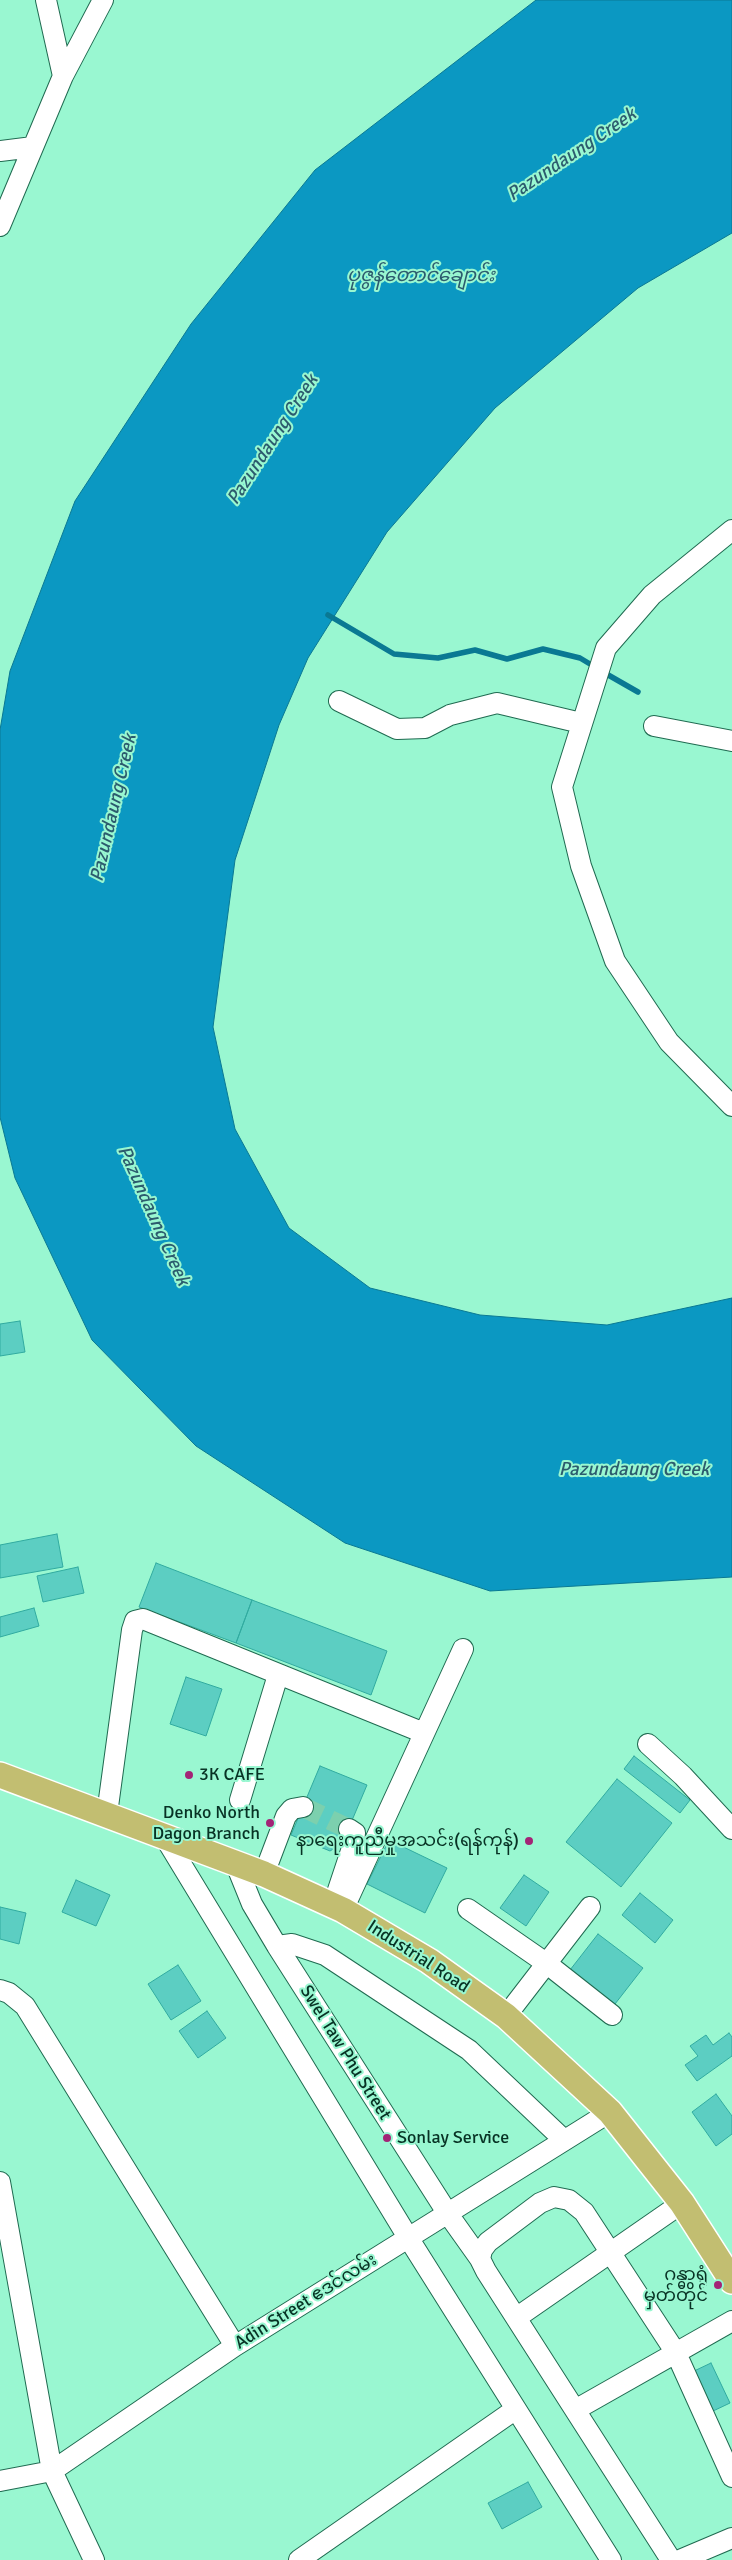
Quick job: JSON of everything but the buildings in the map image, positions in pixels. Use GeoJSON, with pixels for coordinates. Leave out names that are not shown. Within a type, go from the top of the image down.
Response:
{"type":"FeatureCollection","features":[{"type":"Feature","properties":{"kind":"main road","name":"Industrial Road"},"geometry":{"type":"LineString","coordinates":[[0,1775],[264,1874],[338,1907],[430,1961],[506,2016],[610,2112],[682,2203],[731,2277]]}},
{"type":"Feature","properties":{"kind":"street"},"geometry":{"type":"LineString","coordinates":[[46,0],[63,76]]}},
{"type":"Feature","properties":{"kind":"street"},"geometry":{"type":"LineString","coordinates":[[0,226],[63,76],[103,0]]}},
{"type":"Feature","properties":{"kind":"street"},"geometry":{"type":"LineString","coordinates":[[0,151],[33,147]]}},
{"type":"Feature","properties":{"kind":"street"},"geometry":{"type":"LineString","coordinates":[[732,530],[652,595],[606,648],[562,787],[581,866],[615,961],[669,1042],[732,1106]]}},
{"type":"Feature","properties":{"kind":"street"},"geometry":{"type":"LineString","coordinates":[[339,701],[397,729],[426,728],[450,715],[497,703],[581,723]]}},
{"type":"Feature","properties":{"kind":"street"},"geometry":{"type":"LineString","coordinates":[[654,726],[732,741]]}},
{"type":"Feature","properties":{"kind":"street"},"geometry":{"type":"LineString","coordinates":[[107,1814],[134,1621],[143,1618],[278,1675],[424,1733]]}},
{"type":"Feature","properties":{"kind":"street"},"geometry":{"type":"LineString","coordinates":[[338,1907],[424,1733],[463,1649]]}},
{"type":"Feature","properties":{"kind":"street"},"geometry":{"type":"LineString","coordinates":[[240,1800],[278,1675]]}},
{"type":"Feature","properties":{"kind":"street"},"geometry":{"type":"LineString","coordinates":[[648,1744],[683,1776],[732,1829]]}},
{"type":"Feature","properties":{"kind":"street"},"geometry":{"type":"LineString","coordinates":[[264,1874],[286,1816],[292,1808],[303,1808]]}},
{"type":"Feature","properties":{"kind":"street"},"geometry":{"type":"LineString","coordinates":[[338,1907],[354,1842],[355,1833],[349,1828]]}},
{"type":"Feature","properties":{"kind":"street"},"geometry":{"type":"LineString","coordinates":[[164,1836],[409,2239],[611,2560]]}},
{"type":"Feature","properties":{"kind":"street","name":"Swel Taw Phu Street"},"geometry":{"type":"LineString","coordinates":[[235,1862],[252,1904],[277,1946],[448,2214],[480,2259],[671,2560]]}},
{"type":"Feature","properties":{"kind":"street"},"geometry":{"type":"LineString","coordinates":[[506,2016],[590,1907]]}},
{"type":"Feature","properties":{"kind":"street"},"geometry":{"type":"LineString","coordinates":[[468,1909],[546,1962],[612,2015]]}},
{"type":"Feature","properties":{"kind":"street"},"geometry":{"type":"LineString","coordinates":[[277,1946],[292,1944],[324,1955],[413,2012],[469,2050],[564,2140]]}},
{"type":"Feature","properties":{"kind":"street"},"geometry":{"type":"LineString","coordinates":[[0,1990],[9,1993],[25,2006],[235,2346]]}},
{"type":"Feature","properties":{"kind":"street","name":"Adin Street ဧဒင်လမ်း"},"geometry":{"type":"LineString","coordinates":[[0,2481],[52,2471],[235,2346],[610,2112]]}},
{"type":"Feature","properties":{"kind":"street"},"geometry":{"type":"LineString","coordinates":[[0,2182],[52,2471],[94,2560]]}},
{"type":"Feature","properties":{"kind":"street"},"geometry":{"type":"LineString","coordinates":[[480,2259],[482,2250],[488,2242],[540,2203],[554,2197],[569,2200],[584,2212],[676,2353],[732,2477]]}},
{"type":"Feature","properties":{"kind":"street"},"geometry":{"type":"LineString","coordinates":[[516,2318],[682,2203]]}},
{"type":"Feature","properties":{"kind":"street"},"geometry":{"type":"LineString","coordinates":[[575,2410],[732,2321]]}},
{"type":"Feature","properties":{"kind":"street"},"geometry":{"type":"LineString","coordinates":[[299,2560],[516,2409]]}},
{"type":"Feature","properties":{"kind":"street"},"geometry":{"type":"LineString","coordinates":[[680,2560],[732,2538]]}},
{"type":"Feature","properties":{"kind":"water","name":"ပုဇွန်တောင်ချောင်း"},"geometry":{"type":"Polygon","coordinates":[[[536,0],[732,0],[732,233],[638,288],[495,408],[387,532],[308,658],[279,725],[235,860],[213,1027],[235,1129],[289,1228],[370,1288],[480,1315],[607,1325],[732,1298],[732,1577],[490,1591],[345,1543],[196,1446],[92,1340],[15,1178],[0,1117],[0,730],[10,671],[75,501],[191,324],[315,170],[536,0]]]}},
{"type":"Feature","properties":{"kind":"waterway"},"geometry":{"type":"LineString","coordinates":[[328,615],[394,654],[438,658],[475,650],[507,659],[543,649],[580,658],[595,667]]}},
{"type":"Feature","properties":{"kind":"waterway"},"geometry":{"type":"LineString","coordinates":[[603,672],[638,692]]}},
{"type":"Feature","properties":{"kind":"tunnel"},"geometry":{"type":"LineString","coordinates":[[303,1807],[349,1829]]}},
{"type":"Feature","properties":{"kind":"place","name":"3K CAFE"},"geometry":{"type":"Point","coordinates":[189,1775]}},
{"type":"Feature","properties":{"kind":"place","name":"Denko North Dagon Branch"},"geometry":{"type":"Point","coordinates":[270,1823]}},
{"type":"Feature","properties":{"kind":"place","name":"နာရေးကူညီမှုအသင်း(ရန်ကုန်)"},"geometry":{"type":"Point","coordinates":[529,1841]}},
{"type":"Feature","properties":{"kind":"place","name":"Sonlay Service"},"geometry":{"type":"Point","coordinates":[387,2138]}},
{"type":"Feature","properties":{"kind":"place","name":"ဂန္ဓာရုံ မှတ်တိုင်"},"geometry":{"type":"Point","coordinates":[718,2285]}},
{"type":"Feature","properties":{"kind":"water label","name":"Pazundaung Creek"},"geometry":{"type":"Point","coordinates":[572,155]}},
{"type":"Feature","properties":{"kind":"water label","name":"Pazundaung Creek"},"geometry":{"type":"Point","coordinates":[273,440]}},
{"type":"Feature","properties":{"kind":"water label","name":"Pazundaung Creek"},"geometry":{"type":"Point","coordinates":[114,808]}},
{"type":"Feature","properties":{"kind":"water label","name":"Pazundaung Creek"},"geometry":{"type":"Point","coordinates":[153,1216]}},
{"type":"Feature","properties":{"kind":"water label","name":"Pazundaung Creek"},"geometry":{"type":"Point","coordinates":[634,1470]}}]}
